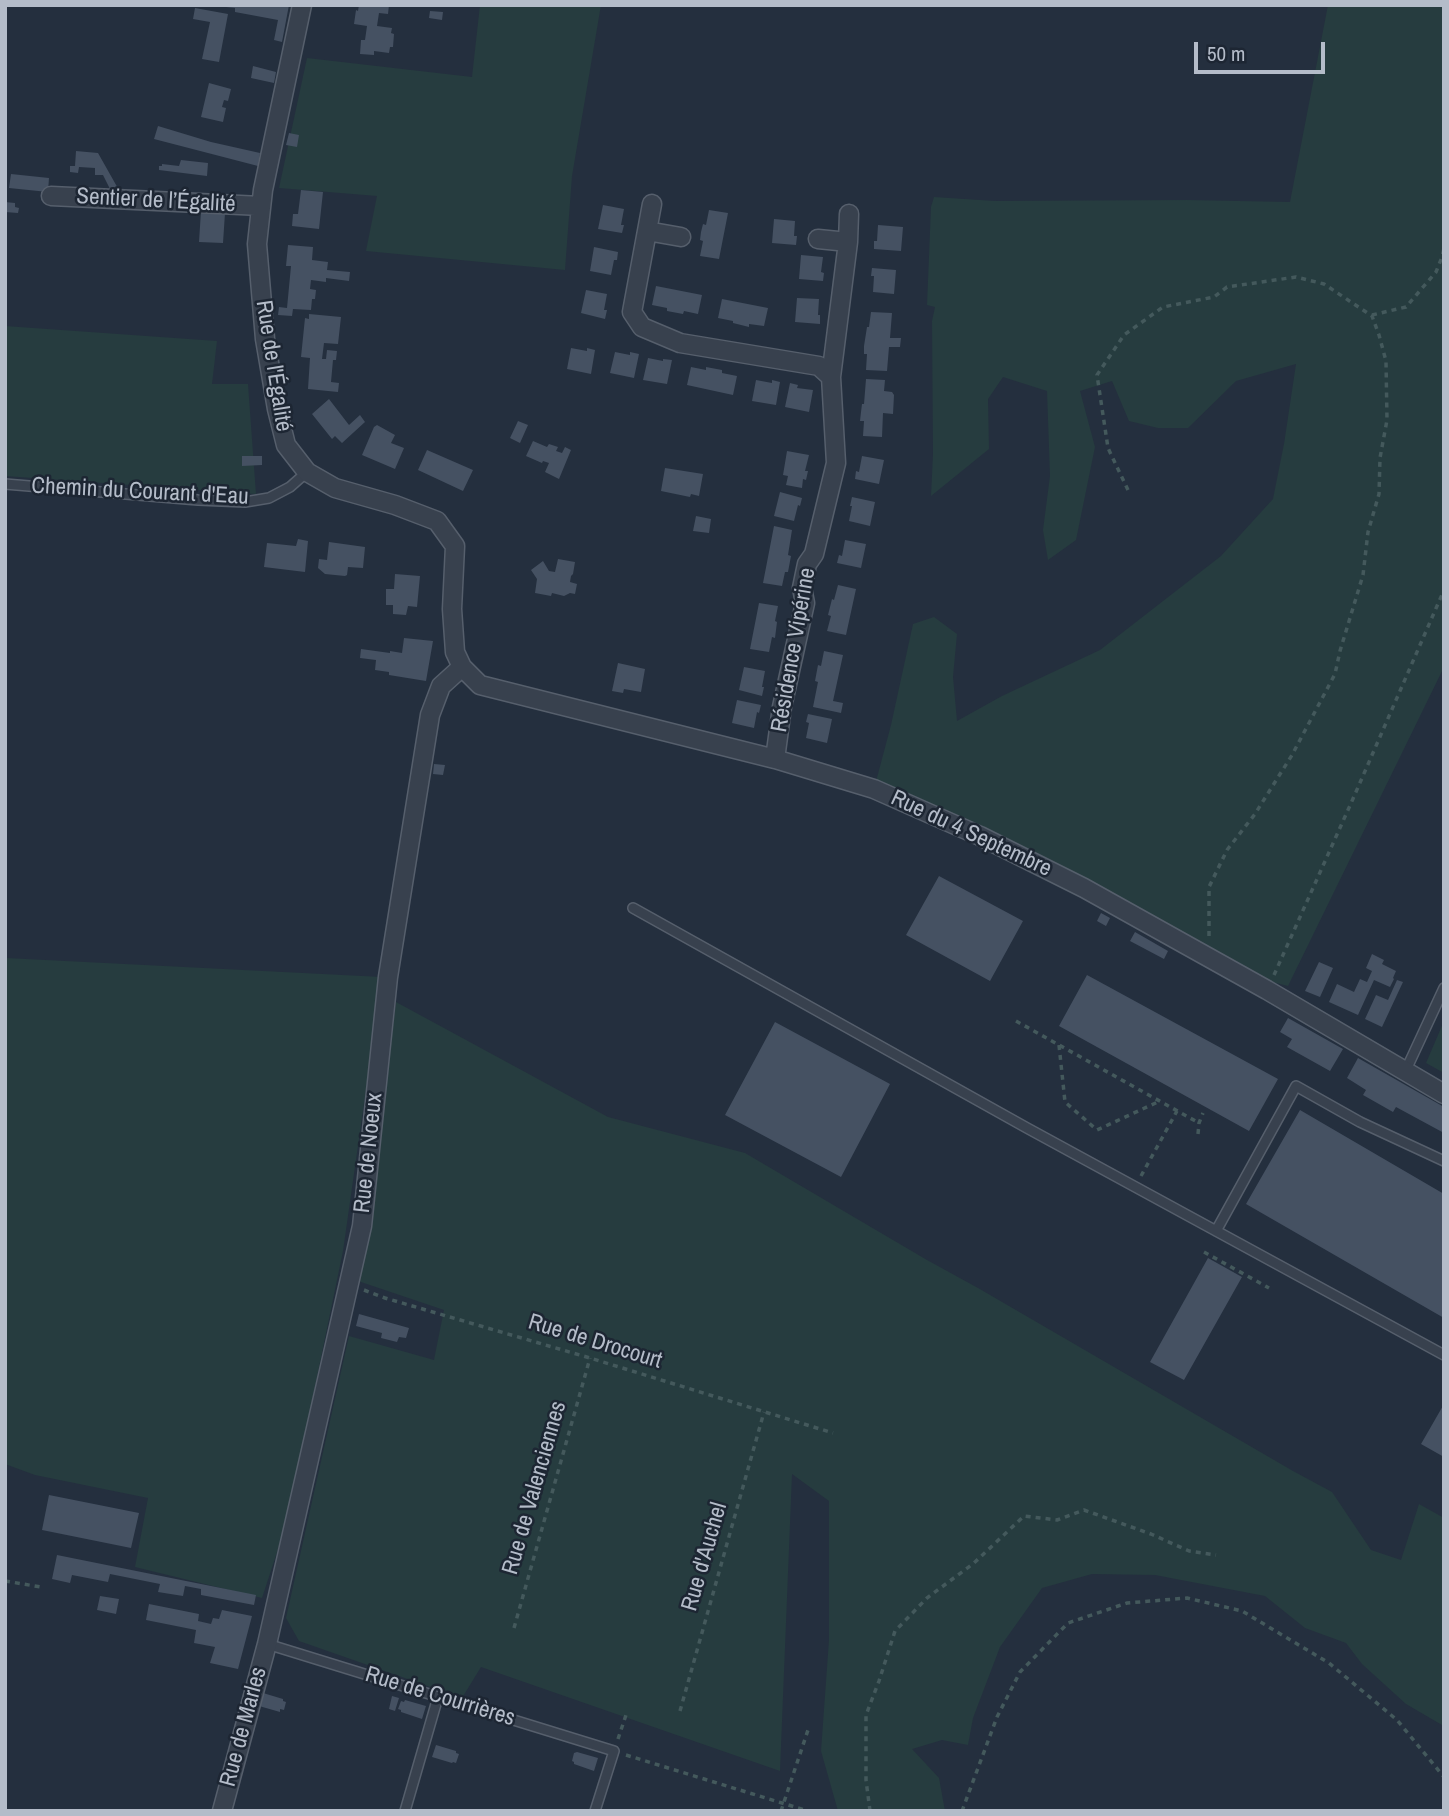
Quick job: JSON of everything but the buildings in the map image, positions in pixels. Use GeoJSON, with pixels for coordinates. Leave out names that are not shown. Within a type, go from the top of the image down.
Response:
{"type":"FeatureCollection","features":[{"type":"Feature","properties":{"kind":"street","name":"Rue de l'Égalité"},"geometry":{"type":"LineString","coordinates":[[302,5],[266,177],[257,244],[265,340],[276,409],[286,445],[307,472],[335,488],[395,505],[437,521],[455,546],[452,609],[455,652],[462,667]]}},
{"type":"Feature","properties":{"kind":"street","name":"Sentier de l’Égalité"},"geometry":{"type":"LineString","coordinates":[[51,196],[261,206]]}},
{"type":"Feature","properties":{"kind":"street"},"geometry":{"type":"LineString","coordinates":[[652,204],[632,312],[642,327],[680,343],[819,366],[831,377]]}},
{"type":"Feature","properties":{"kind":"street","name":"Résidence Vipérine"},"geometry":{"type":"LineString","coordinates":[[775,760],[782,706],[805,603],[802,588],[807,564],[814,554],[836,463],[831,377],[849,214]]}},
{"type":"Feature","properties":{"kind":"street"},"geometry":{"type":"LineString","coordinates":[[647,231],[681,237]]}},
{"type":"Feature","properties":{"kind":"street"},"geometry":{"type":"LineString","coordinates":[[818,239],[848,242]]}},
{"type":"Feature","properties":{"kind":"street","name":"Rue du 4 Septembre"},"geometry":{"type":"LineString","coordinates":[[462,667],[480,685],[775,760],[874,789],[980,836],[1084,888],[1267,990],[1444,1094]]}},
{"type":"Feature","properties":{"kind":"street","name":"Rue de Noeux"},"geometry":{"type":"LineString","coordinates":[[267,1644],[362,1226],[388,977],[430,715],[441,685],[462,667]]}},
{"type":"Feature","properties":{"kind":"street","name":"Rue de Marles"},"geometry":{"type":"LineString","coordinates":[[222,1811],[267,1644]]}},
{"type":"Feature","properties":{"kind":"lane","name":"Chemin du Courant d'Eau"},"geometry":{"type":"LineString","coordinates":[[5,484],[245,502],[269,498],[290,487],[307,472]]}},
{"type":"Feature","properties":{"kind":"lane"},"geometry":{"type":"LineString","coordinates":[[633,908],[1027,1129],[1444,1355]]}},
{"type":"Feature","properties":{"kind":"lane"},"geometry":{"type":"LineString","coordinates":[[1405,1073],[1444,988]]}},
{"type":"Feature","properties":{"kind":"lane"},"geometry":{"type":"LineString","coordinates":[[1216,1231],[1296,1086],[1360,1122],[1444,1161]]}},
{"type":"Feature","properties":{"kind":"lane","name":"Rue de Courrières"},"geometry":{"type":"LineString","coordinates":[[267,1644],[614,1751]]}},
{"type":"Feature","properties":{"kind":"lane"},"geometry":{"type":"LineString","coordinates":[[405,1811],[438,1697]]}},
{"type":"Feature","properties":{"kind":"lane"},"geometry":{"type":"LineString","coordinates":[[596,1811],[614,1751]]}},
{"type":"Feature","properties":{"kind":"path"},"geometry":{"type":"LineString","coordinates":[[1372,316],[1406,307],[1436,272],[1444,248]]}},
{"type":"Feature","properties":{"kind":"path"},"geometry":{"type":"LineString","coordinates":[[1128,490],[1108,449],[1097,375],[1124,335],[1163,307],[1214,297],[1227,287],[1296,277],[1324,285],[1372,316],[1386,361],[1387,420],[1380,458],[1379,494],[1368,532],[1363,575],[1335,674],[1292,755],[1255,814],[1227,850],[1209,887],[1210,958]]}},
{"type":"Feature","properties":{"kind":"path"},"geometry":{"type":"LineString","coordinates":[[1267,990],[1444,590]]}},
{"type":"Feature","properties":{"kind":"path"},"geometry":{"type":"LineString","coordinates":[[1016,1021],[1199,1122]]}},
{"type":"Feature","properties":{"kind":"path"},"geometry":{"type":"LineString","coordinates":[[1059,1045],[1065,1102],[1097,1130],[1160,1101]]}},
{"type":"Feature","properties":{"kind":"path"},"geometry":{"type":"LineString","coordinates":[[1139,1180],[1177,1111]]}},
{"type":"Feature","properties":{"kind":"path"},"geometry":{"type":"LineString","coordinates":[[1198,1135],[1203,1113]]}},
{"type":"Feature","properties":{"kind":"path"},"geometry":{"type":"LineString","coordinates":[[1204,1252],[1269,1288]]}},
{"type":"Feature","properties":{"kind":"path","name":"Rue de Drocourt"},"geometry":{"type":"LineString","coordinates":[[349,1284],[386,1298],[833,1433]]}},
{"type":"Feature","properties":{"kind":"path","name":"Rue de Valenciennes"},"geometry":{"type":"LineString","coordinates":[[514,1628],[590,1358]]}},
{"type":"Feature","properties":{"kind":"path","name":"Rue d'Auchel"},"geometry":{"type":"LineString","coordinates":[[680,1711],[764,1412]]}},
{"type":"Feature","properties":{"kind":"path"},"geometry":{"type":"LineString","coordinates":[[870,1811],[866,1780],[866,1715],[895,1631],[927,1598],[974,1563],[1024,1516],[1057,1520],[1084,1510],[1189,1551],[1216,1555]]}},
{"type":"Feature","properties":{"kind":"path"},"geometry":{"type":"LineString","coordinates":[[5,1581],[41,1587]]}},
{"type":"Feature","properties":{"kind":"path"},"geometry":{"type":"LineString","coordinates":[[962,1811],[997,1717],[1020,1672],[1068,1623],[1127,1603],[1186,1598],[1242,1611],[1329,1664],[1397,1720],[1444,1777]]}},
{"type":"Feature","properties":{"kind":"path"},"geometry":{"type":"LineString","coordinates":[[626,1714],[614,1751],[808,1811]]}},
{"type":"Feature","properties":{"kind":"path"},"geometry":{"type":"LineString","coordinates":[[781,1811],[808,1730],[806,1734]]}},
{"type":"Feature","properties":{"kind":"green space"},"geometry":{"type":"Polygon","coordinates":[[[480,5],[601,5],[572,176],[565,270],[366,251],[377,196],[279,188],[307,58],[472,77],[480,5]]]}},
{"type":"Feature","properties":{"kind":"green space"},"geometry":{"type":"Polygon","coordinates":[[[1328,5],[1444,5],[1444,667],[1288,986],[1252,977],[874,789],[913,624],[934,617],[957,634],[953,677],[957,721],[1002,696],[1100,650],[1221,556],[1273,499],[1296,364],[1236,381],[1188,428],[1158,428],[1129,421],[1112,381],[1080,391],[1095,447],[1076,540],[1048,560],[1043,530],[1050,476],[1047,391],[1003,377],[988,399],[989,449],[931,496],[932,321],[935,307],[927,305],[931,207],[934,197],[995,201],[1290,202],[1328,5]]]}},
{"type":"Feature","properties":{"kind":"green space"},"geometry":{"type":"Polygon","coordinates":[[[5,326],[217,341],[212,384],[248,384],[256,494],[5,476],[5,326]]]}},
{"type":"Feature","properties":{"kind":"green space"},"geometry":{"type":"Polygon","coordinates":[[[6,958],[382,977],[343,1251],[287,1522],[262,1598],[135,1567],[148,1498],[35,1475],[5,1464],[6,958]]]}},
{"type":"Feature","properties":{"kind":"green space"},"geometry":{"type":"Polygon","coordinates":[[[396,1002],[608,1117],[745,1153],[1332,1492],[1371,1550],[1401,1560],[1419,1504],[1444,1518],[1444,1728],[1406,1704],[1362,1664],[1346,1643],[1305,1628],[1265,1596],[1155,1575],[1092,1574],[1042,1588],[1000,1647],[973,1718],[968,1745],[942,1740],[912,1749],[939,1778],[945,1811],[838,1811],[821,1751],[829,1640],[829,1501],[792,1474],[780,1771],[481,1667],[462,1698],[299,1641],[286,1618],[349,1336],[434,1360],[444,1310],[358,1281],[371,1206],[396,1002]]]}},
{"type":"Feature","properties":{"kind":"green space"},"geometry":{"type":"Polygon","coordinates":[[[1444,1021],[1444,1073],[1426,1063],[1444,1021]]]}}]}
